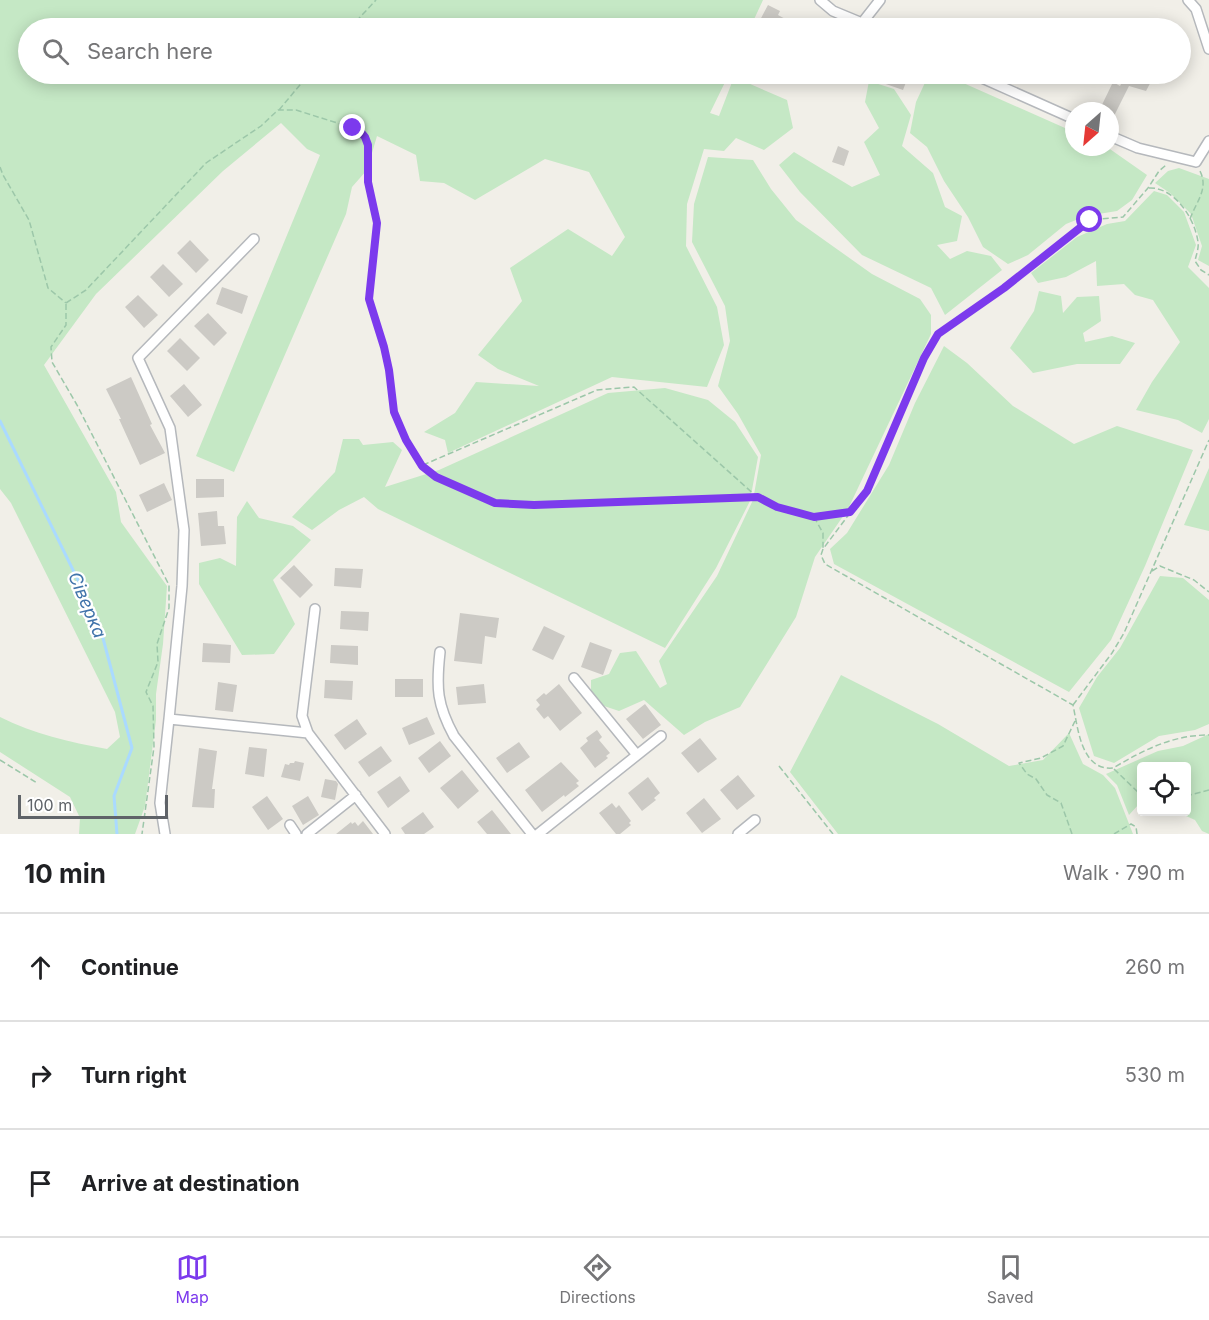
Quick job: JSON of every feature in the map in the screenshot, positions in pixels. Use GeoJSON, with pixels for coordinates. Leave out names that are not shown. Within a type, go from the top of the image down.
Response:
{"type":"FeatureCollection","features":[{"type":"Feature","properties":{"kind":"street"},"geometry":{"type":"LineString","coordinates":[[820,0],[833,11],[850,18]]}},
{"type":"Feature","properties":{"kind":"street"},"geometry":{"type":"LineString","coordinates":[[866,18],[880,0]]}},
{"type":"Feature","properties":{"kind":"street"},"geometry":{"type":"LineString","coordinates":[[1188,0],[1196,9],[1209,50]]}},
{"type":"Feature","properties":{"kind":"street"},"geometry":{"type":"LineString","coordinates":[[995,84],[1065,115]]}},
{"type":"Feature","properties":{"kind":"street"},"geometry":{"type":"LineString","coordinates":[[1119,140],[1138,148],[1196,162],[1209,141]]}},
{"type":"Feature","properties":{"kind":"street"},"geometry":{"type":"LineString","coordinates":[[165,834],[160,803],[182,586],[184,531],[170,428],[138,358],[254,239]]}},
{"type":"Feature","properties":{"kind":"street"},"geometry":{"type":"LineString","coordinates":[[315,609],[302,716],[308,732],[385,834]]}},
{"type":"Feature","properties":{"kind":"street"},"geometry":{"type":"LineString","coordinates":[[440,652],[439,703],[454,736],[532,834]]}},
{"type":"Feature","properties":{"kind":"street"},"geometry":{"type":"LineString","coordinates":[[574,678],[637,755]]}},
{"type":"Feature","properties":{"kind":"street"},"geometry":{"type":"LineString","coordinates":[[169,719],[308,732]]}},
{"type":"Feature","properties":{"kind":"street"},"geometry":{"type":"LineString","coordinates":[[538,834],[661,736]]}},
{"type":"Feature","properties":{"kind":"street"},"geometry":{"type":"LineString","coordinates":[[307,834],[356,795]]}},
{"type":"Feature","properties":{"kind":"street"},"geometry":{"type":"LineString","coordinates":[[738,834],[755,820]]}},
{"type":"Feature","properties":{"kind":"street"},"geometry":{"type":"LineString","coordinates":[[290,825],[296,834]]}},
{"type":"Feature","properties":{"kind":"path"},"geometry":{"type":"LineString","coordinates":[[359,18],[376,0]]}},
{"type":"Feature","properties":{"kind":"path"},"geometry":{"type":"LineString","coordinates":[[66,303],[86,290],[206,163],[261,126],[300,84]]}},
{"type":"Feature","properties":{"kind":"path"},"geometry":{"type":"LineString","coordinates":[[278,110],[296,110],[353,128],[365,137],[368,145],[368,182],[377,223],[369,299],[384,347],[394,412],[406,440],[422,466],[436,477],[495,503],[534,505],[758,497]]}},
{"type":"Feature","properties":{"kind":"path"},"geometry":{"type":"LineString","coordinates":[[1177,159],[1160,171],[1124,217],[1090,220],[1004,288],[938,334],[924,358],[867,491],[823,549],[821,555],[825,564],[1072,705],[1078,734],[1089,760],[1106,769],[1113,768],[1160,743],[1197,735],[1209,735]]}},
{"type":"Feature","properties":{"kind":"path"},"geometry":{"type":"LineString","coordinates":[[1190,220],[1204,187],[1204,177],[1196,162]]}},
{"type":"Feature","properties":{"kind":"path"},"geometry":{"type":"LineString","coordinates":[[0,167],[29,220],[48,288],[66,303]]}},
{"type":"Feature","properties":{"kind":"path"},"geometry":{"type":"LineString","coordinates":[[1148,188],[1156,188],[1167,193],[1186,211],[1198,243],[1195,261],[1201,270],[1209,275]]}},
{"type":"Feature","properties":{"kind":"path"},"geometry":{"type":"LineString","coordinates":[[66,303],[66,325],[51,347],[52,362],[77,405],[169,585],[169,608],[157,644],[158,662],[146,692],[153,706],[154,747],[142,834]]}},
{"type":"Feature","properties":{"kind":"path"},"geometry":{"type":"LineString","coordinates":[[422,466],[597,390],[634,387],[758,497],[777,507],[814,517],[850,512]]}},
{"type":"Feature","properties":{"kind":"path"},"geometry":{"type":"LineString","coordinates":[[1072,705],[1112,653],[1124,633],[1209,440]]}},
{"type":"Feature","properties":{"kind":"path"},"geometry":{"type":"LineString","coordinates":[[814,517],[823,532],[823,549]]}},
{"type":"Feature","properties":{"kind":"path"},"geometry":{"type":"LineString","coordinates":[[1151,572],[1160,566],[1194,580],[1209,592]]}},
{"type":"Feature","properties":{"kind":"path"},"geometry":{"type":"LineString","coordinates":[[1072,834],[1061,803],[1047,795],[1036,779],[1027,774],[1019,763],[1041,758],[1063,746],[1076,720]]}},
{"type":"Feature","properties":{"kind":"path"},"geometry":{"type":"LineString","coordinates":[[0,760],[37,783]]}},
{"type":"Feature","properties":{"kind":"path"},"geometry":{"type":"LineString","coordinates":[[779,766],[833,834]]}},
{"type":"Feature","properties":{"kind":"path"},"geometry":{"type":"LineString","coordinates":[[1113,768],[1137,791]]}},
{"type":"Feature","properties":{"kind":"path"},"geometry":{"type":"LineString","coordinates":[[1191,795],[1209,790]]}},
{"type":"Feature","properties":{"kind":"path"},"geometry":{"type":"LineString","coordinates":[[1114,834],[1131,824],[1136,827],[1137,834]]}},
{"type":"Feature","properties":{"kind":"green space"},"geometry":{"type":"Polygon","coordinates":[[[0,0],[763,0],[755,18],[18,18],[18,84],[724,84],[710,113],[719,116],[731,84],[750,84],[787,100],[793,128],[764,150],[736,138],[724,151],[704,149],[687,204],[686,246],[717,307],[724,345],[707,387],[612,377],[448,453],[445,440],[424,432],[455,413],[476,382],[539,386],[498,369],[478,355],[522,301],[510,268],[568,229],[612,256],[625,237],[589,172],[545,159],[475,200],[444,183],[420,181],[416,155],[377,136],[367,170],[352,187],[346,214],[234,472],[196,456],[320,155],[307,149],[281,123],[223,171],[96,294],[44,365],[116,492],[121,522],[167,586],[163,644],[156,694],[156,720],[145,806],[135,834],[79,834],[80,818],[70,797],[0,752],[0,717],[52,737],[107,749],[120,737],[115,712],[11,503],[0,489],[0,0]]]}},
{"type":"Feature","properties":{"kind":"green space"},"geometry":{"type":"Polygon","coordinates":[[[868,84],[878,84],[894,89],[911,115],[902,146],[933,173],[945,207],[962,216],[957,241],[937,245],[950,259],[967,251],[991,256],[1002,270],[945,315],[931,288],[862,255],[800,192],[779,165],[794,152],[852,187],[880,175],[864,142],[879,128],[865,102],[868,84]]]}},
{"type":"Feature","properties":{"kind":"green space"},"geometry":{"type":"Polygon","coordinates":[[[924,84],[966,84],[1065,128],[1065,156],[1119,155],[1147,175],[1132,200],[1117,211],[1086,216],[1066,224],[1028,255],[1008,264],[983,247],[927,147],[910,133],[916,102],[924,84]]]}},
{"type":"Feature","properties":{"kind":"green space"},"geometry":{"type":"Polygon","coordinates":[[[708,157],[753,160],[771,189],[796,220],[872,274],[920,299],[931,315],[931,334],[848,509],[815,557],[796,617],[740,707],[705,722],[684,735],[644,700],[619,711],[604,706],[591,692],[591,680],[609,674],[620,653],[636,651],[660,688],[667,684],[659,661],[717,576],[753,500],[761,455],[738,414],[718,386],[730,341],[725,306],[692,242],[694,204],[708,157]]]}},
{"type":"Feature","properties":{"kind":"green space"},"geometry":{"type":"Polygon","coordinates":[[[1179,168],[1209,179],[1209,266],[1198,260],[1202,246],[1191,214],[1170,193],[1155,183],[1168,171],[1179,168]]]}},
{"type":"Feature","properties":{"kind":"green space"},"geometry":{"type":"Polygon","coordinates":[[[1154,191],[1167,195],[1184,212],[1196,245],[1188,267],[1209,288],[1209,419],[1202,433],[1178,420],[1136,410],[1180,342],[1153,300],[1135,295],[1124,284],[1097,286],[1096,261],[1066,277],[1038,283],[1031,273],[1077,237],[1107,224],[1125,221],[1154,191]]]}},
{"type":"Feature","properties":{"kind":"green space"},"geometry":{"type":"Polygon","coordinates":[[[1039,291],[1061,296],[1063,313],[1077,297],[1099,296],[1101,321],[1083,333],[1085,342],[1112,336],[1135,343],[1120,364],[1077,364],[1033,373],[1010,348],[1034,311],[1039,291]]]}},
{"type":"Feature","properties":{"kind":"green space"},"geometry":{"type":"Polygon","coordinates":[[[944,346],[967,363],[1013,406],[1074,444],[1117,426],[1193,450],[1145,566],[1111,640],[1069,692],[834,564],[830,549],[847,533],[889,465],[915,403],[944,346]]]}},
{"type":"Feature","properties":{"kind":"green space"},"geometry":{"type":"Polygon","coordinates":[[[665,388],[708,400],[735,422],[758,457],[750,501],[716,568],[665,648],[378,509],[364,497],[339,510],[312,530],[292,517],[335,472],[343,439],[359,439],[363,445],[393,442],[402,450],[385,487],[439,470],[608,393],[665,388]]]}},
{"type":"Feature","properties":{"kind":"green space"},"geometry":{"type":"Polygon","coordinates":[[[1209,468],[1209,531],[1184,525],[1209,468]]]}},
{"type":"Feature","properties":{"kind":"green space"},"geometry":{"type":"Polygon","coordinates":[[[247,501],[259,518],[293,526],[311,540],[273,580],[295,624],[274,654],[242,655],[199,584],[199,563],[220,558],[236,566],[237,517],[247,501]]]}},
{"type":"Feature","properties":{"kind":"green space"},"geometry":{"type":"Polygon","coordinates":[[[1160,576],[1183,578],[1209,600],[1209,724],[1195,730],[1159,736],[1114,763],[1094,756],[1079,708],[1097,677],[1120,648],[1160,576]]]}},
{"type":"Feature","properties":{"kind":"green space"},"geometry":{"type":"Polygon","coordinates":[[[841,675],[938,724],[1009,766],[1043,760],[1069,733],[1083,764],[1103,775],[1115,788],[1133,834],[838,834],[790,772],[841,675]]]}},
{"type":"Feature","properties":{"kind":"green space"},"geometry":{"type":"Polygon","coordinates":[[[1209,734],[1209,834],[1202,831],[1195,820],[1186,816],[1191,816],[1191,762],[1137,762],[1137,806],[1129,815],[1117,785],[1106,774],[1158,751],[1183,746],[1209,734]]]}},
{"type":"Feature","properties":{"kind":"building"},"geometry":{"type":"Polygon","coordinates":[[[768,5],[780,11],[778,15],[784,18],[761,18],[768,5]]]}},
{"type":"Feature","properties":{"kind":"building"},"geometry":{"type":"Polygon","coordinates":[[[886,84],[905,84],[903,90],[886,84]]]}},
{"type":"Feature","properties":{"kind":"building"},"geometry":{"type":"Polygon","coordinates":[[[1112,84],[1120,86],[1121,84],[1150,84],[1146,91],[1129,86],[1119,106],[1119,102],[1103,102],[1112,84]]]}},
{"type":"Feature","properties":{"kind":"building"},"geometry":{"type":"Polygon","coordinates":[[[838,146],[849,151],[844,166],[832,162],[838,146]]]}},
{"type":"Feature","properties":{"kind":"building"},"geometry":{"type":"Polygon","coordinates":[[[190,240],[209,260],[196,273],[177,253],[190,240]]]}},
{"type":"Feature","properties":{"kind":"building"},"geometry":{"type":"Polygon","coordinates":[[[163,264],[183,284],[169,297],[150,277],[163,264]]]}},
{"type":"Feature","properties":{"kind":"building"},"geometry":{"type":"Polygon","coordinates":[[[222,287],[248,296],[242,314],[216,304],[222,287]]]}},
{"type":"Feature","properties":{"kind":"building"},"geometry":{"type":"Polygon","coordinates":[[[138,295],[158,315],[144,328],[125,307],[138,295]]]}},
{"type":"Feature","properties":{"kind":"building"},"geometry":{"type":"Polygon","coordinates":[[[208,313],[227,333],[214,346],[194,326],[208,313]]]}},
{"type":"Feature","properties":{"kind":"building"},"geometry":{"type":"Polygon","coordinates":[[[180,338],[200,358],[187,371],[167,351],[180,338]]]}},
{"type":"Feature","properties":{"kind":"building"},"geometry":{"type":"Polygon","coordinates":[[[131,377],[152,424],[150,425],[165,453],[140,465],[106,389],[131,377]]]}},
{"type":"Feature","properties":{"kind":"building"},"geometry":{"type":"Polygon","coordinates":[[[184,384],[202,405],[188,417],[170,396],[184,384]]]}},
{"type":"Feature","properties":{"kind":"building"},"geometry":{"type":"Polygon","coordinates":[[[196,479],[224,479],[224,497],[196,498],[196,479]]]}},
{"type":"Feature","properties":{"kind":"building"},"geometry":{"type":"Polygon","coordinates":[[[164,483],[172,500],[147,512],[139,495],[164,483]]]}},
{"type":"Feature","properties":{"kind":"building"},"geometry":{"type":"Polygon","coordinates":[[[217,511],[218,526],[224,526],[226,544],[201,546],[198,513],[217,511]]]}},
{"type":"Feature","properties":{"kind":"building"},"geometry":{"type":"Polygon","coordinates":[[[294,565],[313,585],[300,598],[280,578],[294,565]]]}},
{"type":"Feature","properties":{"kind":"building"},"geometry":{"type":"Polygon","coordinates":[[[335,568],[363,569],[361,588],[334,586],[335,568]]]}},
{"type":"Feature","properties":{"kind":"building"},"geometry":{"type":"Polygon","coordinates":[[[341,611],[369,612],[368,631],[340,629],[341,611]]]}},
{"type":"Feature","properties":{"kind":"building"},"geometry":{"type":"Polygon","coordinates":[[[460,613],[499,618],[496,638],[485,636],[482,664],[454,661],[460,613]]]}},
{"type":"Feature","properties":{"kind":"building"},"geometry":{"type":"Polygon","coordinates":[[[544,626],[565,636],[553,660],[532,650],[544,626]]]}},
{"type":"Feature","properties":{"kind":"building"},"geometry":{"type":"Polygon","coordinates":[[[590,642],[612,650],[603,675],[581,667],[590,642]]]}},
{"type":"Feature","properties":{"kind":"building"},"geometry":{"type":"Polygon","coordinates":[[[203,643],[231,645],[230,663],[202,662],[203,643]]]}},
{"type":"Feature","properties":{"kind":"building"},"geometry":{"type":"Polygon","coordinates":[[[331,645],[358,646],[358,665],[330,663],[331,645]]]}},
{"type":"Feature","properties":{"kind":"building"},"geometry":{"type":"Polygon","coordinates":[[[395,679],[423,679],[423,697],[395,697],[395,679]]]}},
{"type":"Feature","properties":{"kind":"building"},"geometry":{"type":"Polygon","coordinates":[[[325,680],[353,681],[352,700],[324,698],[325,680]]]}},
{"type":"Feature","properties":{"kind":"building"},"geometry":{"type":"Polygon","coordinates":[[[218,682],[237,685],[233,712],[215,710],[218,682]]]}},
{"type":"Feature","properties":{"kind":"building"},"geometry":{"type":"Polygon","coordinates":[[[484,684],[486,703],[458,705],[456,687],[484,684]]]}},
{"type":"Feature","properties":{"kind":"building"},"geometry":{"type":"Polygon","coordinates":[[[559,684],[582,713],[560,731],[548,716],[544,719],[536,709],[540,705],[536,700],[559,684]]]}},
{"type":"Feature","properties":{"kind":"building"},"geometry":{"type":"Polygon","coordinates":[[[645,704],[661,725],[643,739],[626,719],[645,704]]]}},
{"type":"Feature","properties":{"kind":"building"},"geometry":{"type":"Polygon","coordinates":[[[427,717],[435,734],[409,745],[402,728],[427,717]]]}},
{"type":"Feature","properties":{"kind":"building"},"geometry":{"type":"Polygon","coordinates":[[[357,719],[367,734],[345,750],[334,735],[357,719]]]}},
{"type":"Feature","properties":{"kind":"building"},"geometry":{"type":"Polygon","coordinates":[[[597,730],[602,737],[599,740],[610,753],[606,756],[608,758],[595,768],[580,748],[588,741],[586,738],[597,730]]]}},
{"type":"Feature","properties":{"kind":"building"},"geometry":{"type":"Polygon","coordinates":[[[700,738],[717,759],[698,773],[681,753],[700,738]]]}},
{"type":"Feature","properties":{"kind":"building"},"geometry":{"type":"Polygon","coordinates":[[[440,741],[451,756],[429,773],[418,758],[440,741]]]}},
{"type":"Feature","properties":{"kind":"building"},"geometry":{"type":"Polygon","coordinates":[[[519,742],[530,757],[507,773],[496,758],[519,742]]]}},
{"type":"Feature","properties":{"kind":"building"},"geometry":{"type":"Polygon","coordinates":[[[381,746],[392,761],[369,777],[358,762],[381,746]]]}},
{"type":"Feature","properties":{"kind":"building"},"geometry":{"type":"Polygon","coordinates":[[[249,747],[267,749],[264,777],[245,774],[249,747]]]}},
{"type":"Feature","properties":{"kind":"building"},"geometry":{"type":"Polygon","coordinates":[[[199,748],[217,751],[212,789],[215,789],[214,808],[192,807],[199,748]]]}},
{"type":"Feature","properties":{"kind":"building"},"geometry":{"type":"Polygon","coordinates":[[[295,761],[304,763],[300,781],[281,777],[285,764],[289,765],[295,761]]]}},
{"type":"Feature","properties":{"kind":"building"},"geometry":{"type":"Polygon","coordinates":[[[561,762],[579,781],[576,783],[579,786],[542,812],[525,790],[561,762]]]}},
{"type":"Feature","properties":{"kind":"building"},"geometry":{"type":"Polygon","coordinates":[[[462,770],[479,791],[458,809],[440,788],[462,770]]]}},
{"type":"Feature","properties":{"kind":"building"},"geometry":{"type":"Polygon","coordinates":[[[738,775],[755,796],[737,810],[720,790],[738,775]]]}},
{"type":"Feature","properties":{"kind":"building"},"geometry":{"type":"Polygon","coordinates":[[[400,776],[410,791],[388,808],[377,792],[400,776]]]}},
{"type":"Feature","properties":{"kind":"building"},"geometry":{"type":"Polygon","coordinates":[[[648,777],[660,793],[654,798],[656,800],[642,811],[628,793],[648,777]]]}},
{"type":"Feature","properties":{"kind":"building"},"geometry":{"type":"Polygon","coordinates":[[[325,779],[336,781],[338,784],[335,800],[321,797],[325,779]]]}},
{"type":"Feature","properties":{"kind":"building"},"geometry":{"type":"Polygon","coordinates":[[[267,796],[283,819],[268,830],[252,807],[267,796]]]}},
{"type":"Feature","properties":{"kind":"building"},"geometry":{"type":"Polygon","coordinates":[[[308,796],[319,815],[303,825],[292,806],[308,796]]]}},
{"type":"Feature","properties":{"kind":"building"},"geometry":{"type":"Polygon","coordinates":[[[704,798],[721,819],[702,833],[686,813],[704,798]]]}},
{"type":"Feature","properties":{"kind":"building"},"geometry":{"type":"Polygon","coordinates":[[[612,803],[616,808],[619,805],[631,821],[629,823],[631,825],[620,834],[616,834],[599,813],[612,803]]]}},
{"type":"Feature","properties":{"kind":"building"},"geometry":{"type":"Polygon","coordinates":[[[492,810],[511,834],[487,834],[477,822],[492,810]]]}},
{"type":"Feature","properties":{"kind":"building"},"geometry":{"type":"Polygon","coordinates":[[[423,812],[434,827],[424,834],[405,834],[401,828],[423,812]]]}},
{"type":"Feature","properties":{"kind":"building"},"geometry":{"type":"Polygon","coordinates":[[[363,821],[373,834],[336,834],[351,822],[352,824],[355,822],[358,826],[363,821]]]}},
{"type":"Feature","properties":{"kind":"waterway","name":"Сіверка"},"geometry":{"type":"LineString","coordinates":[[0,421],[99,623],[132,748],[114,796],[117,834]]}},
{"type":"Feature","properties":{"kind":"route"},"geometry":{"type":"LineString","coordinates":[[353,128],[360,131],[368,145],[368,182],[377,223],[369,299],[384,347],[394,412],[406,440],[422,466],[436,477],[495,503],[534,505],[758,497],[777,507],[814,517],[850,512],[858,505],[867,491],[924,358],[938,334],[1004,288],[1090,220]]}}]}
